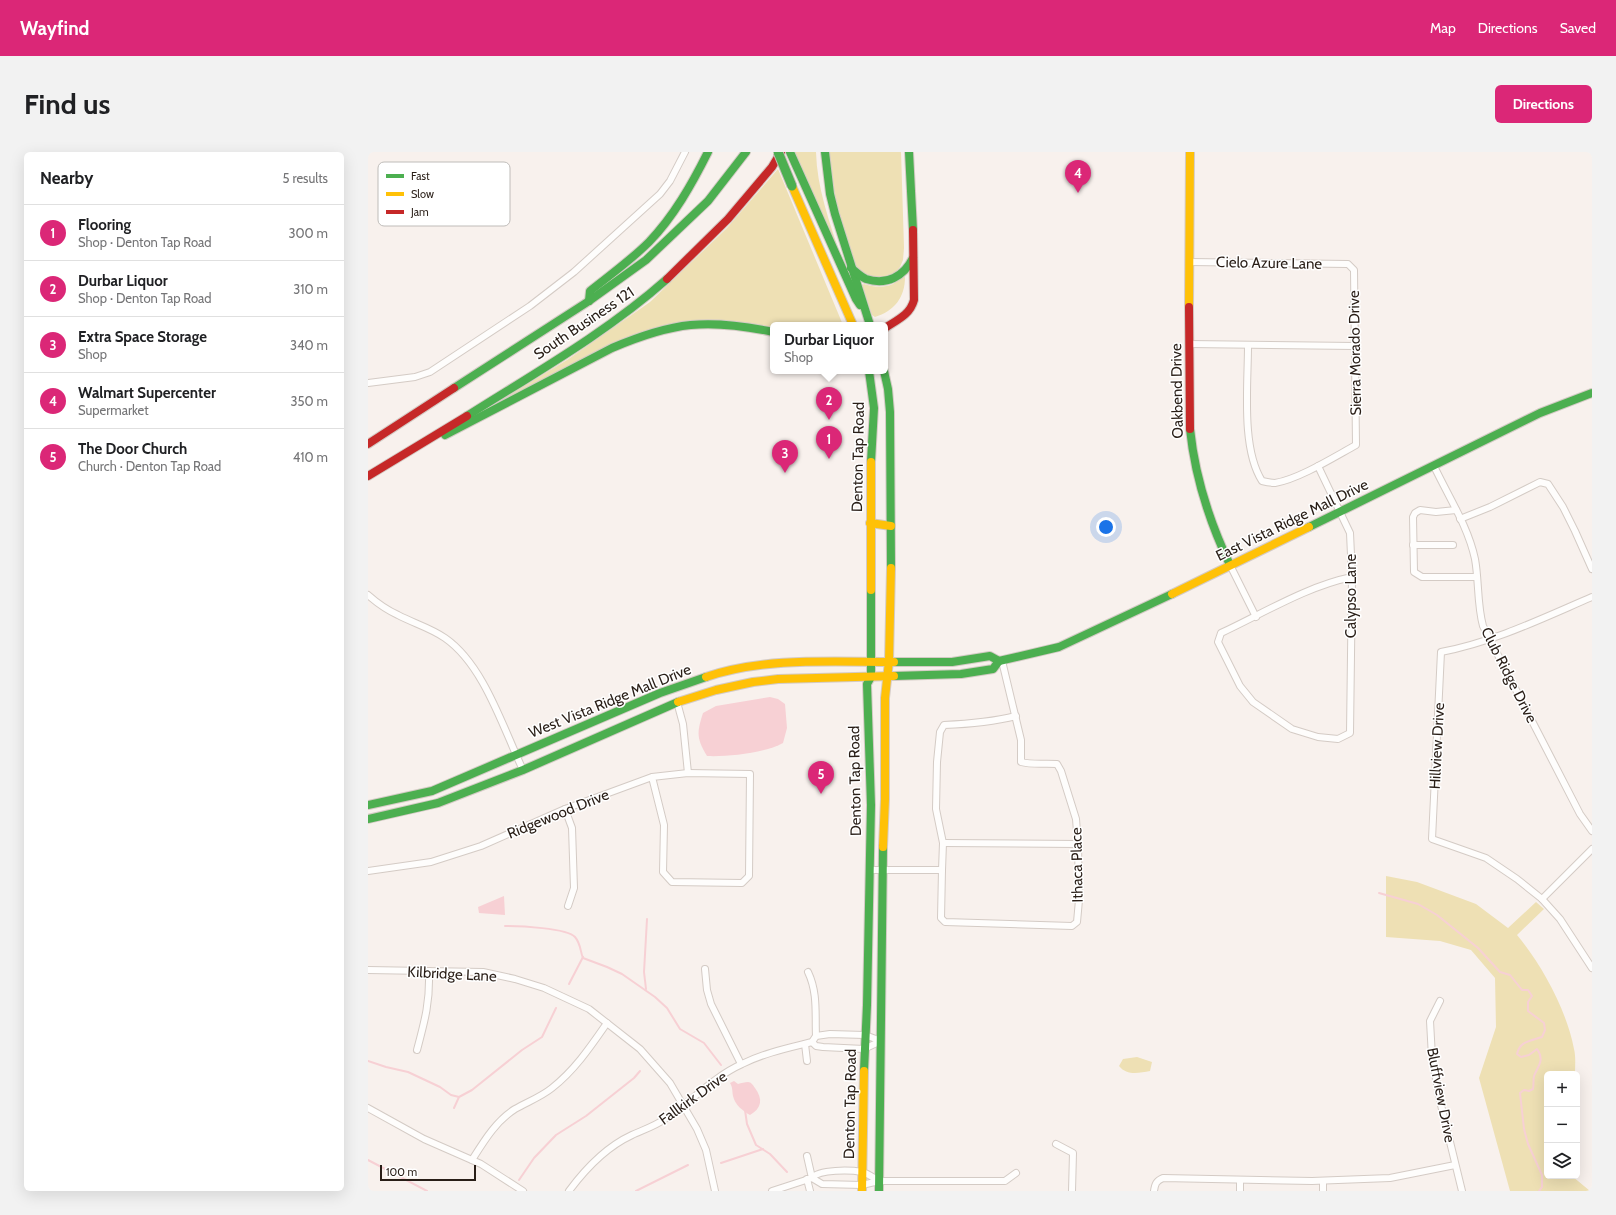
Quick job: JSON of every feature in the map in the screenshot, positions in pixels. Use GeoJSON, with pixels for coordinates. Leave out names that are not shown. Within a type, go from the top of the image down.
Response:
{"type":"FeatureCollection","features":[{"type":"Feature","properties":{"kind":"main road"},"geometry":{"type":"LineString","coordinates":[[589,301],[590,291],[649,242],[677,209],[700,170],[708,152]]}},
{"type":"Feature","properties":{"kind":"main road","name":"South Business 121"},"geometry":{"type":"LineString","coordinates":[[368,444],[589,301],[646,260],[708,201],[746,152]]}},
{"type":"Feature","properties":{"kind":"main road"},"geometry":{"type":"LineString","coordinates":[[778,152],[852,322]]}},
{"type":"Feature","properties":{"kind":"main road","name":"South Business 121"},"geometry":{"type":"LineString","coordinates":[[368,476],[542,368],[616,320],[649,295],[675,272],[728,220],[772,167],[781,152]]}},
{"type":"Feature","properties":{"kind":"main road"},"geometry":{"type":"LineString","coordinates":[[790,152],[856,299],[864,310]]}},
{"type":"Feature","properties":{"kind":"main road"},"geometry":{"type":"LineString","coordinates":[[825,152],[830,194],[851,268],[859,288],[864,310],[869,322]]}},
{"type":"Feature","properties":{"kind":"main road"},"geometry":{"type":"LineString","coordinates":[[888,332],[897,321],[912,308],[914,300],[914,255],[910,152]]}},
{"type":"Feature","properties":{"kind":"main road","name":"Oakbend Drive"},"geometry":{"type":"LineString","coordinates":[[1190,152],[1190,424],[1193,460],[1211,523],[1230,565]]}},
{"type":"Feature","properties":{"kind":"main road"},"geometry":{"type":"LineString","coordinates":[[851,268],[865,278],[881,282],[894,279],[902,275],[909,266],[914,255]]}},
{"type":"Feature","properties":{"kind":"main road"},"geometry":{"type":"LineString","coordinates":[[888,326],[897,321]]}},
{"type":"Feature","properties":{"kind":"main road"},"geometry":{"type":"LineString","coordinates":[[387,464],[394,463],[406,455],[598,354],[643,334],[686,324],[704,323],[733,324],[770,331]]}},
{"type":"Feature","properties":{"kind":"main road","name":"Denton Tap Road"},"geometry":{"type":"LineString","coordinates":[[862,1188],[864,1048],[871,805],[867,684],[871,677],[870,484],[874,408],[869,374]]}},
{"type":"Feature","properties":{"kind":"main road","name":"Denton Tap Road"},"geometry":{"type":"LineString","coordinates":[[879,1191],[882,870],[885,799],[885,698],[889,661],[891,526],[890,412],[888,389],[885,374]]}},
{"type":"Feature","properties":{"kind":"main road","name":"East Vista Ridge Mall Drive"},"geometry":{"type":"LineString","coordinates":[[871,677],[961,674],[993,669],[1001,661],[1059,647],[1341,512],[1540,413],[1592,392]]}},
{"type":"Feature","properties":{"kind":"main road"},"geometry":{"type":"LineString","coordinates":[[870,523],[891,526]]}},
{"type":"Feature","properties":{"kind":"main road","name":"East Vista Ridge Mall Drive"},"geometry":{"type":"LineString","coordinates":[[871,661],[952,662],[990,656],[1001,661]]}},
{"type":"Feature","properties":{"kind":"main road","name":"West Vista Ridge Mall Drive"},"geometry":{"type":"LineString","coordinates":[[368,805],[432,791],[608,714],[679,686],[739,669],[795,662],[871,661]]}},
{"type":"Feature","properties":{"kind":"main road","name":"West Vista Ridge Mall Drive"},"geometry":{"type":"LineString","coordinates":[[368,819],[438,803],[523,770],[677,702],[716,690],[753,682],[799,678],[871,677]]}},
{"type":"Feature","properties":{"kind":"main road"},"geometry":{"type":"LineString","coordinates":[[677,702],[679,686]]}},
{"type":"Feature","properties":{"kind":"street"},"geometry":{"type":"LineString","coordinates":[[368,383],[414,377],[430,372],[530,306],[574,272],[652,202],[670,181],[685,152]]}},
{"type":"Feature","properties":{"kind":"street","name":"Cielo Azure Lane"},"geometry":{"type":"LineString","coordinates":[[1190,262],[1348,264]]}},
{"type":"Feature","properties":{"kind":"street","name":"Sierra Morado Drive"},"geometry":{"type":"LineString","coordinates":[[1318,466],[1356,445],[1354,270],[1348,264]]}},
{"type":"Feature","properties":{"kind":"street"},"geometry":{"type":"LineString","coordinates":[[1190,344],[1248,346],[1355,346]]}},
{"type":"Feature","properties":{"kind":"street"},"geometry":{"type":"LineString","coordinates":[[1248,346],[1249,438],[1257,473],[1262,482],[1274,483],[1318,466]]}},
{"type":"Feature","properties":{"kind":"street","name":"Calypso Lane"},"geometry":{"type":"LineString","coordinates":[[1256,617],[1221,633],[1218,642],[1240,686],[1254,702],[1292,729],[1318,737],[1338,739],[1350,733],[1352,577],[1350,533],[1318,466]]}},
{"type":"Feature","properties":{"kind":"street","name":"Club Ridge Drive"},"geometry":{"type":"LineString","coordinates":[[1434,466],[1466,531],[1475,559],[1479,612],[1489,640],[1580,814],[1592,831]]}},
{"type":"Feature","properties":{"kind":"street"},"geometry":{"type":"LineString","coordinates":[[1460,519],[1490,507],[1540,482],[1543,482],[1548,484],[1563,507],[1592,570]]}},
{"type":"Feature","properties":{"kind":"street"},"geometry":{"type":"LineString","coordinates":[[1456,510],[1436,512],[1418,510],[1413,518],[1413,569],[1417,576],[1422,578],[1476,577]]}},
{"type":"Feature","properties":{"kind":"street"},"geometry":{"type":"LineString","coordinates":[[1413,545],[1453,545]]}},
{"type":"Feature","properties":{"kind":"street","name":"Oakbend Drive"},"geometry":{"type":"LineString","coordinates":[[1230,565],[1256,617]]}},
{"type":"Feature","properties":{"kind":"street"},"geometry":{"type":"LineString","coordinates":[[1256,617],[1317,586],[1352,577]]}},
{"type":"Feature","properties":{"kind":"street"},"geometry":{"type":"LineString","coordinates":[[368,595],[380,605],[398,615],[444,637],[459,649],[472,664],[482,682],[523,770]]}},
{"type":"Feature","properties":{"kind":"street"},"geometry":{"type":"LineString","coordinates":[[1489,640],[1592,597]]}},
{"type":"Feature","properties":{"kind":"street","name":"Hillview Drive"},"geometry":{"type":"LineString","coordinates":[[1489,640],[1441,652],[1432,839],[1486,858],[1517,879],[1542,899]]}},
{"type":"Feature","properties":{"kind":"street","name":"Ithaca Place"},"geometry":{"type":"LineString","coordinates":[[942,870],[941,918],[945,922],[1072,926],[1076,922],[1079,900],[1076,819],[1061,771],[1057,764],[1028,764],[1021,762],[1021,740],[1001,661]]}},
{"type":"Feature","properties":{"kind":"street"},"geometry":{"type":"LineString","coordinates":[[677,702],[683,724],[688,773]]}},
{"type":"Feature","properties":{"kind":"street"},"geometry":{"type":"LineString","coordinates":[[869,870],[942,870],[943,843],[936,808],[937,762],[940,732],[944,725],[987,722],[1016,716]]}},
{"type":"Feature","properties":{"kind":"street","name":"Ridgewood Drive"},"geometry":{"type":"LineString","coordinates":[[368,871],[431,862],[467,851],[565,808],[652,777],[688,773],[750,774],[749,876],[742,883],[672,882],[663,872],[664,825],[652,777]]}},
{"type":"Feature","properties":{"kind":"street"},"geometry":{"type":"LineString","coordinates":[[565,808],[572,828],[574,888],[568,906]]}},
{"type":"Feature","properties":{"kind":"street"},"geometry":{"type":"LineString","coordinates":[[943,843],[1078,844]]}},
{"type":"Feature","properties":{"kind":"street"},"geometry":{"type":"LineString","coordinates":[[1592,849],[1542,899],[1560,919],[1592,968]]}},
{"type":"Feature","properties":{"kind":"street","name":"Kilbridge Lane"},"geometry":{"type":"LineString","coordinates":[[368,970],[483,972],[544,988],[588,1009],[640,1049],[656,1065],[670,1083],[706,1150],[715,1191]]}},
{"type":"Feature","properties":{"kind":"street"},"geometry":{"type":"LineString","coordinates":[[705,970],[707,990],[711,1004],[741,1064]]}},
{"type":"Feature","properties":{"kind":"street"},"geometry":{"type":"LineString","coordinates":[[416,1050],[427,1013],[430,992],[429,971]]}},
{"type":"Feature","properties":{"kind":"street"},"geometry":{"type":"LineString","coordinates":[[807,1061],[811,1041],[815,994],[808,972]]}},
{"type":"Feature","properties":{"kind":"street","name":"Bluffview Drive"},"geometry":{"type":"LineString","coordinates":[[1440,1001],[1430,1021],[1432,1057],[1462,1191]]}},
{"type":"Feature","properties":{"kind":"street"},"geometry":{"type":"LineString","coordinates":[[472,1160],[485,1139],[497,1124],[514,1110],[552,1088],[567,1074],[593,1043],[607,1023]]}},
{"type":"Feature","properties":{"kind":"street","name":"Fallkirk Drive"},"geometry":{"type":"LineString","coordinates":[[569,1191],[588,1167],[615,1145],[631,1135],[664,1120],[703,1089],[741,1064],[830,1034],[865,1036],[881,1041]]}},
{"type":"Feature","properties":{"kind":"street"},"geometry":{"type":"LineString","coordinates":[[811,1041],[816,1046],[822,1047],[864,1048],[881,1041]]}},
{"type":"Feature","properties":{"kind":"street"},"geometry":{"type":"LineString","coordinates":[[368,1108],[424,1139],[472,1160],[522,1191]]}},
{"type":"Feature","properties":{"kind":"street"},"geometry":{"type":"LineString","coordinates":[[1056,1144],[1073,1153],[1072,1191]]}},
{"type":"Feature","properties":{"kind":"street"},"geometry":{"type":"LineString","coordinates":[[807,1156],[810,1191]]}},
{"type":"Feature","properties":{"kind":"street"},"geometry":{"type":"LineString","coordinates":[[1154,1191],[1155,1184],[1158,1180],[1163,1178],[1323,1180],[1390,1178],[1455,1165]]}},
{"type":"Feature","properties":{"kind":"street"},"geometry":{"type":"LineString","coordinates":[[772,1191],[810,1178],[815,1174],[822,1172],[863,1172],[879,1181]]}},
{"type":"Feature","properties":{"kind":"street"},"geometry":{"type":"LineString","coordinates":[[810,1178],[822,1184],[862,1188],[879,1181],[996,1182],[1005,1181],[1016,1173]]}},
{"type":"Feature","properties":{"kind":"street"},"geometry":{"type":"LineString","coordinates":[[1240,1180],[1240,1191]]}},
{"type":"Feature","properties":{"kind":"street"},"geometry":{"type":"LineString","coordinates":[[1323,1180],[1323,1191]]}},
{"type":"Feature","properties":{"kind":"street"},"geometry":{"type":"LineString","coordinates":[[794,1183],[795,1191]]}},
{"type":"Feature","properties":{"kind":"shaded area"},"geometry":{"type":"Polygon","coordinates":[[[792,152],[816,152],[822,195],[844,266],[792,152]]]}},
{"type":"Feature","properties":{"kind":"shaded area"},"geometry":{"type":"Polygon","coordinates":[[[827,152],[901,152],[904,248],[903,260],[895,273],[881,278],[870,277],[857,268],[833,194],[827,152]]]}},
{"type":"Feature","properties":{"kind":"shaded area"},"geometry":{"type":"Polygon","coordinates":[[[778,169],[842,322],[770,322],[770,329],[666,326],[503,403],[501,400],[567,360],[650,302],[727,228],[778,169]]]}},
{"type":"Feature","properties":{"kind":"shaded area"},"geometry":{"type":"Polygon","coordinates":[[[905,277],[903,291],[897,303],[882,314],[875,317],[872,315],[862,285],[882,287],[893,284],[905,277]]]}},
{"type":"Feature","properties":{"kind":"shaded area"},"geometry":{"type":"Polygon","coordinates":[[[770,697],[778,699],[785,704],[787,728],[783,743],[746,754],[707,756],[699,739],[699,730],[703,713],[716,706],[770,697]]]}},
{"type":"Feature","properties":{"kind":"shaded area"},"geometry":{"type":"Polygon","coordinates":[[[1386,876],[1417,882],[1476,904],[1508,928],[1536,902],[1544,909],[1517,935],[1544,974],[1566,1019],[1575,1052],[1575,1071],[1544,1071],[1544,1179],[1576,1179],[1590,1191],[1510,1191],[1479,1078],[1496,1027],[1495,978],[1471,950],[1440,941],[1386,937],[1386,876]]]}},
{"type":"Feature","properties":{"kind":"shaded area"},"geometry":{"type":"Polygon","coordinates":[[[504,896],[505,915],[479,913],[478,907],[504,896]]]}},
{"type":"Feature","properties":{"kind":"shaded area"},"geometry":{"type":"Polygon","coordinates":[[[1137,1057],[1152,1062],[1150,1071],[1129,1073],[1119,1066],[1123,1059],[1137,1057]]]}},
{"type":"Feature","properties":{"kind":"shaded area"},"geometry":{"type":"Polygon","coordinates":[[[734,1081],[738,1084],[748,1082],[753,1085],[758,1092],[760,1100],[759,1106],[750,1115],[740,1107],[734,1099],[730,1083],[734,1081]]]}},
{"type":"Feature","properties":{"kind":"waterway"},"geometry":{"type":"LineString","coordinates":[[1379,893],[1418,904],[1437,915],[1478,948],[1500,972],[1510,975],[1522,990],[1528,990],[1532,996],[1528,1002],[1528,1011],[1544,1023],[1545,1030],[1542,1037],[1520,1046],[1517,1054],[1521,1057],[1529,1055],[1537,1049],[1541,1060],[1534,1076],[1533,1089],[1529,1091],[1524,1090],[1520,1093],[1524,1129],[1528,1144],[1542,1175],[1542,1187],[1539,1191]]}},
{"type":"Feature","properties":{"kind":"waterway"},"geometry":{"type":"LineString","coordinates":[[646,989],[644,972],[647,919]]}},
{"type":"Feature","properties":{"kind":"waterway"},"geometry":{"type":"LineString","coordinates":[[505,926],[521,926],[563,931],[575,937],[583,958],[622,974],[655,997],[667,1008],[680,1029],[704,1043],[721,1065]]}},
{"type":"Feature","properties":{"kind":"waterway"},"geometry":{"type":"LineString","coordinates":[[569,984],[583,957]]}},
{"type":"Feature","properties":{"kind":"waterway"},"geometry":{"type":"LineString","coordinates":[[454,1108],[459,1097],[472,1090],[522,1050],[542,1037],[556,1008]]}},
{"type":"Feature","properties":{"kind":"waterway"},"geometry":{"type":"LineString","coordinates":[[368,1061],[408,1072],[440,1087],[451,1095],[459,1097]]}},
{"type":"Feature","properties":{"kind":"waterway"},"geometry":{"type":"LineString","coordinates":[[519,1180],[534,1158],[556,1135],[586,1116],[634,1078],[640,1071]]}},
{"type":"Feature","properties":{"kind":"waterway"},"geometry":{"type":"LineString","coordinates":[[745,1110],[747,1124],[756,1145],[770,1154],[787,1172]]}},
{"type":"Feature","properties":{"kind":"waterway"},"geometry":{"type":"LineString","coordinates":[[721,1163],[763,1149]]}},
{"type":"Feature","properties":{"kind":"waterway"},"geometry":{"type":"LineString","coordinates":[[368,1160],[427,1191]]}},
{"type":"Feature","properties":{"kind":"waterway"},"geometry":{"type":"LineString","coordinates":[[636,1191],[688,1165]]}},
{"type":"Feature","properties":{"kind":"traffic: fast"},"geometry":{"type":"LineString","coordinates":[[589,301],[590,291],[642,249],[667,221],[689,188],[708,152]]}},
{"type":"Feature","properties":{"kind":"traffic: fast"},"geometry":{"type":"LineString","coordinates":[[454,388],[589,301],[646,260],[708,201],[746,152]]}},
{"type":"Feature","properties":{"kind":"traffic: fast"},"geometry":{"type":"LineString","coordinates":[[778,152],[792,186]]}},
{"type":"Feature","properties":{"kind":"traffic: fast"},"geometry":{"type":"LineString","coordinates":[[790,152],[860,305]]}},
{"type":"Feature","properties":{"kind":"traffic: fast"},"geometry":{"type":"LineString","coordinates":[[825,152],[830,194],[835,214],[869,322]]}},
{"type":"Feature","properties":{"kind":"traffic: fast"},"geometry":{"type":"LineString","coordinates":[[909,152],[913,230]]}},
{"type":"Feature","properties":{"kind":"traffic: fast"},"geometry":{"type":"LineString","coordinates":[[851,268],[866,279],[874,281],[888,280],[894,278],[905,270],[913,258]]}},
{"type":"Feature","properties":{"kind":"traffic: fast"},"geometry":{"type":"LineString","coordinates":[[467,416],[595,335],[644,299],[667,279]]}},
{"type":"Feature","properties":{"kind":"traffic: fast"},"geometry":{"type":"LineString","coordinates":[[445,435],[612,348],[634,339],[672,328],[709,324],[729,325],[770,331]]}},
{"type":"Feature","properties":{"kind":"traffic: fast"},"geometry":{"type":"LineString","coordinates":[[869,374],[874,408],[871,462]]}},
{"type":"Feature","properties":{"kind":"traffic: fast"},"geometry":{"type":"LineString","coordinates":[[885,374],[888,389],[890,412],[891,568]]}},
{"type":"Feature","properties":{"kind":"traffic: fast"},"geometry":{"type":"LineString","coordinates":[[1309,527],[1540,413],[1592,393]]}},
{"type":"Feature","properties":{"kind":"traffic: fast"},"geometry":{"type":"LineString","coordinates":[[1190,429],[1199,482],[1209,515],[1230,565]]}},
{"type":"Feature","properties":{"kind":"traffic: fast"},"geometry":{"type":"LineString","coordinates":[[864,1071],[867,1005],[871,805],[867,684],[871,677],[871,590]]}},
{"type":"Feature","properties":{"kind":"traffic: fast"},"geometry":{"type":"LineString","coordinates":[[894,662],[952,662],[990,656],[999,661],[1059,647],[1172,594]]}},
{"type":"Feature","properties":{"kind":"traffic: fast"},"geometry":{"type":"LineString","coordinates":[[894,676],[961,674],[993,669],[999,661]]}},
{"type":"Feature","properties":{"kind":"traffic: fast"},"geometry":{"type":"LineString","coordinates":[[368,805],[432,791],[660,693],[706,677]]}},
{"type":"Feature","properties":{"kind":"traffic: fast"},"geometry":{"type":"LineString","coordinates":[[368,819],[438,803],[523,770],[678,702]]}},
{"type":"Feature","properties":{"kind":"traffic: fast"},"geometry":{"type":"LineString","coordinates":[[879,1191],[883,847]]}},
{"type":"Feature","properties":{"kind":"traffic: slow"},"geometry":{"type":"LineString","coordinates":[[1189,307],[1190,152]]}},
{"type":"Feature","properties":{"kind":"traffic: slow"},"geometry":{"type":"LineString","coordinates":[[792,186],[852,322]]}},
{"type":"Feature","properties":{"kind":"traffic: slow"},"geometry":{"type":"LineString","coordinates":[[871,462],[871,590]]}},
{"type":"Feature","properties":{"kind":"traffic: slow"},"geometry":{"type":"LineString","coordinates":[[870,523],[891,526]]}},
{"type":"Feature","properties":{"kind":"traffic: slow"},"geometry":{"type":"LineString","coordinates":[[1172,594],[1309,527]]}},
{"type":"Feature","properties":{"kind":"traffic: slow"},"geometry":{"type":"LineString","coordinates":[[883,847],[885,799],[885,698],[889,661],[891,568]]}},
{"type":"Feature","properties":{"kind":"traffic: slow"},"geometry":{"type":"LineString","coordinates":[[706,677],[752,666],[775,663],[823,661],[894,662]]}},
{"type":"Feature","properties":{"kind":"traffic: slow"},"geometry":{"type":"LineString","coordinates":[[678,702],[716,690],[753,682],[778,679],[894,676]]}},
{"type":"Feature","properties":{"kind":"traffic: slow"},"geometry":{"type":"LineString","coordinates":[[862,1191],[864,1071]]}},
{"type":"Feature","properties":{"kind":"traffic: jam"},"geometry":{"type":"LineString","coordinates":[[667,279],[728,219],[772,167],[781,152]]}},
{"type":"Feature","properties":{"kind":"traffic: jam"},"geometry":{"type":"LineString","coordinates":[[888,326],[898,320],[909,310],[914,300],[913,230]]}},
{"type":"Feature","properties":{"kind":"traffic: jam"},"geometry":{"type":"LineString","coordinates":[[1189,307],[1190,429]]}},
{"type":"Feature","properties":{"kind":"traffic: jam"},"geometry":{"type":"LineString","coordinates":[[368,444],[454,388]]}},
{"type":"Feature","properties":{"kind":"traffic: jam"},"geometry":{"type":"LineString","coordinates":[[368,476],[467,416]]}},
{"type":"Feature","properties":{"kind":"place","name":"Walmart Supercenter"},"geometry":{"type":"Point","coordinates":[1078,193]}},
{"type":"Feature","properties":{"kind":"place","name":"Durbar Liquor"},"geometry":{"type":"Point","coordinates":[829,420]}},
{"type":"Feature","properties":{"kind":"place","name":"Flooring"},"geometry":{"type":"Point","coordinates":[829,459]}},
{"type":"Feature","properties":{"kind":"place","name":"Extra Space Storage"},"geometry":{"type":"Point","coordinates":[785,473]}},
{"type":"Feature","properties":{"kind":"place","name":"The Door Church"},"geometry":{"type":"Point","coordinates":[821,794]}}]}
